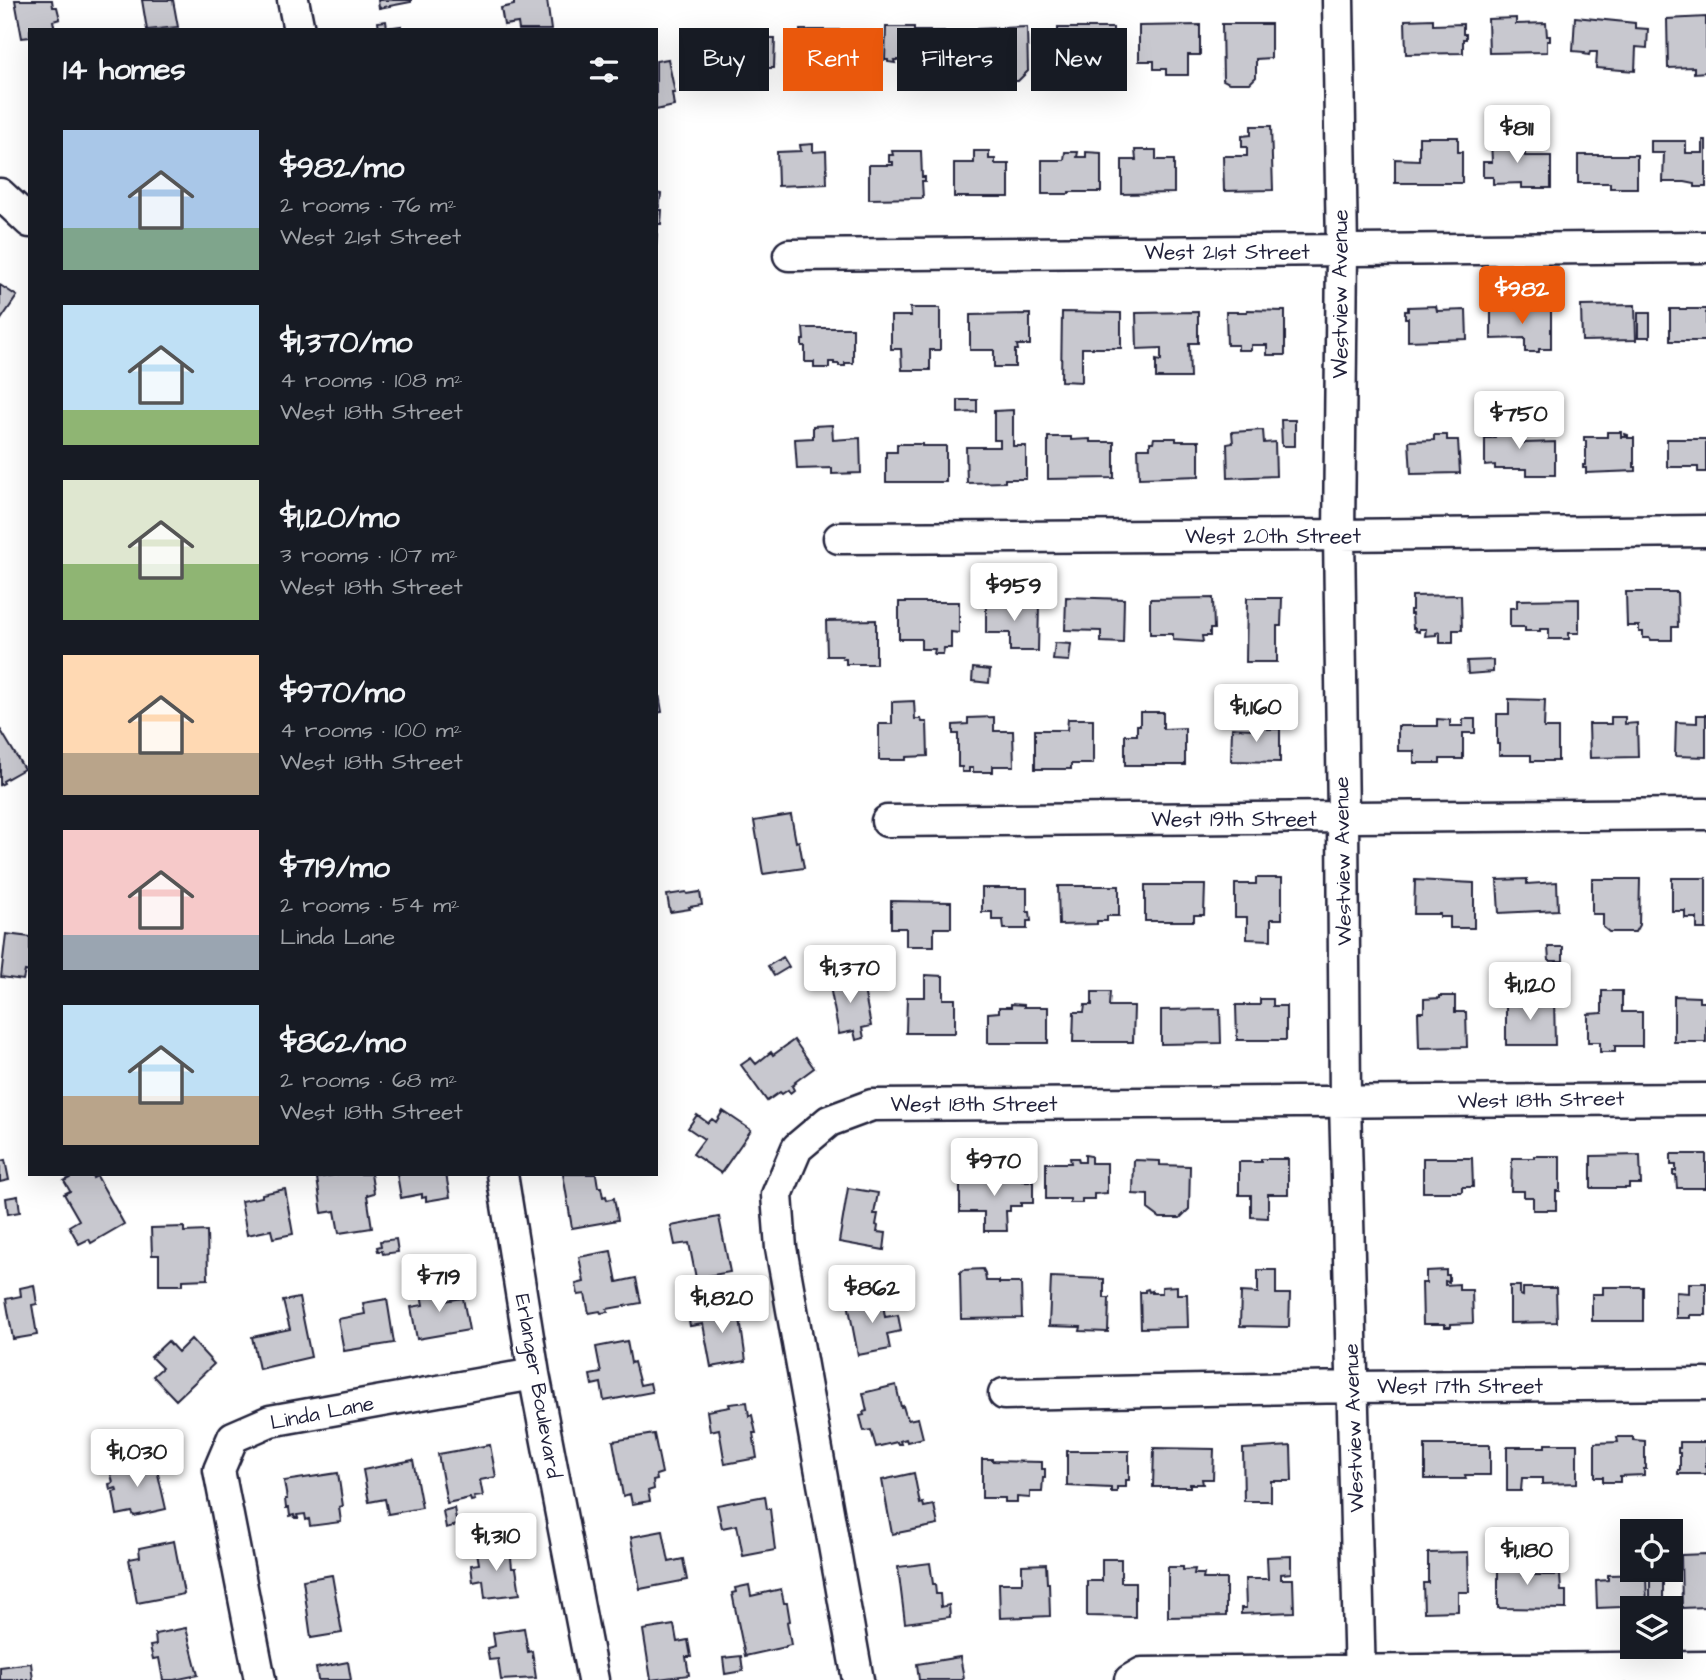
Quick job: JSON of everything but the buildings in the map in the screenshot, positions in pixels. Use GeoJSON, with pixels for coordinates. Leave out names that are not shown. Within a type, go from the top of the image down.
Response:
{"type":"FeatureCollection","features":[{"type":"Feature","properties":{"kind":"street"},"geometry":{"type":"LineString","coordinates":[[293,0],[299,28]]}},
{"type":"Feature","properties":{"kind":"street","name":"Westview Avenue"},"geometry":{"type":"LineString","coordinates":[[1338,0],[1342,251],[1339,536],[1345,1102],[1360,1675]]}},
{"type":"Feature","properties":{"kind":"street"},"geometry":{"type":"LineString","coordinates":[[0,194],[28,220]]}},
{"type":"Feature","properties":{"kind":"street","name":"West 21st Street"},"geometry":{"type":"LineString","coordinates":[[789,255],[1706,247]]}},
{"type":"Feature","properties":{"kind":"street","name":"West 20th Street"},"geometry":{"type":"LineString","coordinates":[[839,538],[1706,531]]}},
{"type":"Feature","properties":{"kind":"street","name":"West 19th Street"},"geometry":{"type":"LineString","coordinates":[[887,821],[1706,814]]}},
{"type":"Feature","properties":{"kind":"street","name":"West 18th Street"},"geometry":{"type":"LineString","coordinates":[[858,1680],[782,1248],[777,1195],[797,1148],[829,1121],[872,1105],[1706,1098]]}},
{"type":"Feature","properties":{"kind":"street","name":"Erlanger Boulevard"},"geometry":{"type":"LineString","coordinates":[[502,1176],[534,1374],[593,1680]]}},
{"type":"Feature","properties":{"kind":"street","name":"Linda Lane"},"geometry":{"type":"LineString","coordinates":[[260,1680],[219,1470],[233,1437],[270,1421],[534,1374]]}},
{"type":"Feature","properties":{"kind":"street","name":"West 17th Street"},"geometry":{"type":"LineString","coordinates":[[1004,1394],[1706,1384]]}},
{"type":"Feature","properties":{"kind":"street"},"geometry":{"type":"LineString","coordinates":[[1136,1676],[1360,1675],[1706,1667]]}}]}
